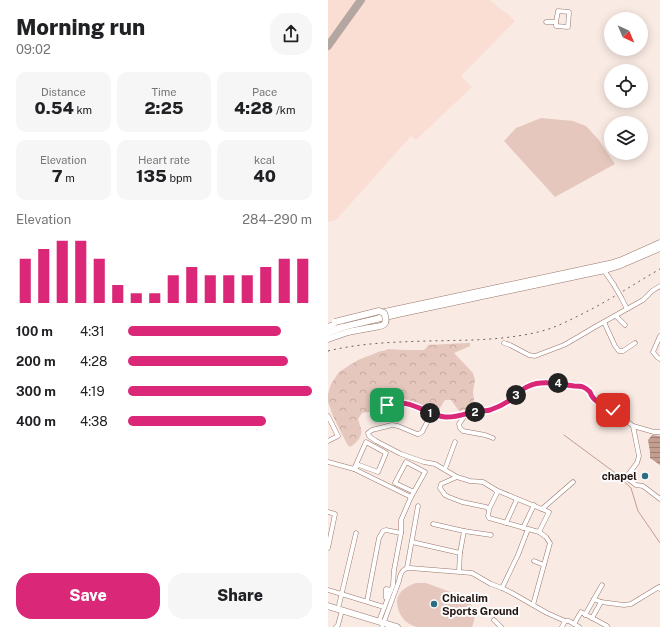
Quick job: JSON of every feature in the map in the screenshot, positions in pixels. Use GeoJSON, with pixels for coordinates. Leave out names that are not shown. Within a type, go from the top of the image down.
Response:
{"type":"FeatureCollection","features":[{"type":"Feature","properties":{"kind":"highway"},"geometry":{"type":"LineString","coordinates":[[328,333],[347,326],[602,268],[660,243]]}},
{"type":"Feature","properties":{"kind":"highway"},"geometry":{"type":"LineString","coordinates":[[328,327],[362,317],[618,266],[660,248]]}},
{"type":"Feature","properties":{"kind":"highway"},"geometry":{"type":"LineString","coordinates":[[328,324],[379,311],[384,313],[386,321],[382,326],[358,330],[328,339]]}},
{"type":"Feature","properties":{"kind":"highway"},"geometry":{"type":"LineString","coordinates":[[328,606],[390,627]]}},
{"type":"Feature","properties":{"kind":"highway"},"geometry":{"type":"LineString","coordinates":[[328,610],[397,627]]}},
{"type":"Feature","properties":{"kind":"street"},"geometry":{"type":"LineString","coordinates":[[558,11],[569,12],[568,27],[556,26],[556,22],[558,11]]}},
{"type":"Feature","properties":{"kind":"street"},"geometry":{"type":"LineString","coordinates":[[546,22],[556,22]]}},
{"type":"Feature","properties":{"kind":"street"},"geometry":{"type":"LineString","coordinates":[[602,268],[614,285],[627,310]]}},
{"type":"Feature","properties":{"kind":"street"},"geometry":{"type":"LineString","coordinates":[[504,343],[529,355],[535,356],[564,345],[627,310],[643,300],[660,286]]}},
{"type":"Feature","properties":{"kind":"street"},"geometry":{"type":"LineString","coordinates":[[655,289],[660,293]]}},
{"type":"Feature","properties":{"kind":"street"},"geometry":{"type":"LineString","coordinates":[[616,316],[625,325]]}},
{"type":"Feature","properties":{"kind":"street"},"geometry":{"type":"LineString","coordinates":[[604,322],[614,346],[619,350],[623,351],[635,343]]}},
{"type":"Feature","properties":{"kind":"street"},"geometry":{"type":"LineString","coordinates":[[660,336],[653,352],[660,359]]}},
{"type":"Feature","properties":{"kind":"street"},"geometry":{"type":"LineString","coordinates":[[380,416],[379,413],[387,405],[394,403],[407,403],[445,417],[453,417],[489,410],[500,406],[531,384],[558,383],[582,386],[590,392],[594,400],[613,410],[633,426],[654,432],[660,432]]}},
{"type":"Feature","properties":{"kind":"street"},"geometry":{"type":"LineString","coordinates":[[432,413],[422,432],[419,434],[392,425],[372,430],[368,433],[369,436],[391,449],[418,460],[435,464],[457,477],[470,481],[483,482],[496,490],[549,512],[539,532]]}},
{"type":"Feature","properties":{"kind":"street"},"geometry":{"type":"LineString","coordinates":[[467,414],[459,424],[462,430],[493,438]]}},
{"type":"Feature","properties":{"kind":"street"},"geometry":{"type":"LineString","coordinates":[[328,416],[338,436],[328,441]]}},
{"type":"Feature","properties":{"kind":"street"},"geometry":{"type":"LineString","coordinates":[[633,426],[639,456],[637,463],[627,476],[628,479],[636,485],[642,486],[660,499]]}},
{"type":"Feature","properties":{"kind":"street"},"geometry":{"type":"LineString","coordinates":[[366,442],[386,453],[378,472],[359,465],[354,469],[366,442]]}},
{"type":"Feature","properties":{"kind":"street"},"geometry":{"type":"LineString","coordinates":[[445,469],[455,442]]}},
{"type":"Feature","properties":{"kind":"street"},"geometry":{"type":"LineString","coordinates":[[329,461],[354,469],[411,497]]}},
{"type":"Feature","properties":{"kind":"street"},"geometry":{"type":"LineString","coordinates":[[382,624],[386,602],[386,589],[391,590],[393,585],[394,570],[401,533],[401,520],[411,497],[414,492],[425,472],[406,462],[395,483],[414,492]]}},
{"type":"Feature","properties":{"kind":"street"},"geometry":{"type":"LineString","coordinates":[[457,477],[441,484],[440,488],[445,495],[462,502],[486,506],[489,509]]}},
{"type":"Feature","properties":{"kind":"street"},"geometry":{"type":"LineString","coordinates":[[542,509],[573,482]]}},
{"type":"Feature","properties":{"kind":"street"},"geometry":{"type":"LineString","coordinates":[[496,490],[497,493],[489,509],[489,518],[539,532],[546,537],[550,543],[533,605]]}},
{"type":"Feature","properties":{"kind":"street"},"geometry":{"type":"LineString","coordinates":[[506,523],[517,499]]}},
{"type":"Feature","properties":{"kind":"street"},"geometry":{"type":"LineString","coordinates":[[502,588],[518,555],[534,505]]}},
{"type":"Feature","properties":{"kind":"street"},"geometry":{"type":"LineString","coordinates":[[407,568],[418,506]]}},
{"type":"Feature","properties":{"kind":"street"},"geometry":{"type":"LineString","coordinates":[[328,512],[335,514],[328,548]]}},
{"type":"Feature","properties":{"kind":"street"},"geometry":{"type":"LineString","coordinates":[[433,524],[491,535]]}},
{"type":"Feature","properties":{"kind":"street"},"geometry":{"type":"LineString","coordinates":[[367,601],[379,538],[382,531],[386,530],[401,533]]}},
{"type":"Feature","properties":{"kind":"street"},"geometry":{"type":"LineString","coordinates":[[459,571],[460,553],[464,531]]}},
{"type":"Feature","properties":{"kind":"street"},"geometry":{"type":"LineString","coordinates":[[339,605],[356,533]]}},
{"type":"Feature","properties":{"kind":"street"},"geometry":{"type":"LineString","coordinates":[[412,542],[460,553]]}},
{"type":"Feature","properties":{"kind":"street"},"geometry":{"type":"LineString","coordinates":[[534,561],[544,565]]}},
{"type":"Feature","properties":{"kind":"street"},"geometry":{"type":"LineString","coordinates":[[382,624],[399,581],[400,574],[407,568],[472,573],[491,584],[502,588],[579,627]]}},
{"type":"Feature","properties":{"kind":"street"},"geometry":{"type":"LineString","coordinates":[[585,614],[602,585]]}},
{"type":"Feature","properties":{"kind":"street"},"geometry":{"type":"LineString","coordinates":[[594,599],[601,602],[624,605],[631,604],[659,587],[660,589]]}},
{"type":"Feature","properties":{"kind":"street"},"geometry":{"type":"LineString","coordinates":[[328,590],[384,607]]}},
{"type":"Feature","properties":{"kind":"street"},"geometry":{"type":"LineString","coordinates":[[592,618],[601,602]]}},
{"type":"Feature","properties":{"kind":"street"},"geometry":{"type":"LineString","coordinates":[[574,624],[581,612],[606,626]]}},
{"type":"Feature","properties":{"kind":"street"},"geometry":{"type":"LineString","coordinates":[[337,626],[341,614]]}},
{"type":"Feature","properties":{"kind":"street"},"geometry":{"type":"LineString","coordinates":[[494,620],[501,627]]}},
{"type":"Feature","properties":{"kind":"street"},"geometry":{"type":"LineString","coordinates":[[562,627],[565,621]]}},
{"type":"Feature","properties":{"kind":"shaded area"},"geometry":{"type":"Polygon","coordinates":[[[328,0],[490,0],[515,21],[461,76],[472,87],[416,140],[411,136],[336,220],[328,222],[328,0]]]}},
{"type":"Feature","properties":{"kind":"shaded area"},"geometry":{"type":"Polygon","coordinates":[[[652,435],[660,436],[660,465],[650,458],[648,440],[652,435]]]}},
{"type":"Feature","properties":{"kind":"green space"},"geometry":{"type":"Polygon","coordinates":[[[541,118],[573,121],[586,126],[604,148],[604,160],[612,160],[615,164],[555,197],[504,141],[516,128],[541,118]]]}},
{"type":"Feature","properties":{"kind":"green space"},"geometry":{"type":"Polygon","coordinates":[[[470,343],[470,346],[454,353],[473,373],[475,380],[473,392],[474,400],[469,409],[459,411],[451,400],[445,400],[438,411],[434,411],[411,401],[393,398],[376,411],[362,413],[358,419],[361,435],[357,442],[350,447],[347,444],[333,416],[328,402],[328,394],[331,384],[339,372],[358,360],[388,349],[424,350],[428,345],[470,343]]]}},
{"type":"Feature","properties":{"kind":"green space","name":"Chicalim Sports Ground"},"geometry":{"type":"Polygon","coordinates":[[[416,583],[426,583],[464,597],[474,610],[474,623],[472,627],[419,627],[406,622],[397,606],[398,597],[404,589],[416,583]]]}},
{"type":"Feature","properties":{"kind":"waterway"},"geometry":{"type":"LineString","coordinates":[[564,435],[614,472],[631,488],[638,511],[660,543]]}},
{"type":"Feature","properties":{"kind":"taxiway"},"geometry":{"type":"LineString","coordinates":[[328,46],[361,0]]}},
{"type":"Feature","properties":{"kind":"railway"},"geometry":{"type":"LineString","coordinates":[[328,351],[378,343],[513,337],[542,331],[594,308],[660,269]]}},
{"type":"Feature","properties":{"kind":"place","name":"chapel"},"geometry":{"type":"Point","coordinates":[645,476]}},
{"type":"Feature","properties":{"kind":"place","name":"Chicalim Sports Ground"},"geometry":{"type":"Point","coordinates":[434,604]}},
{"type":"Feature","properties":{"kind":"route"},"geometry":{"type":"LineString","coordinates":[[387,405],[394,403],[407,403],[428,412],[445,417],[453,417],[489,410],[500,406],[531,384],[558,383],[582,386],[588,389],[594,400],[613,410]]}}]}
